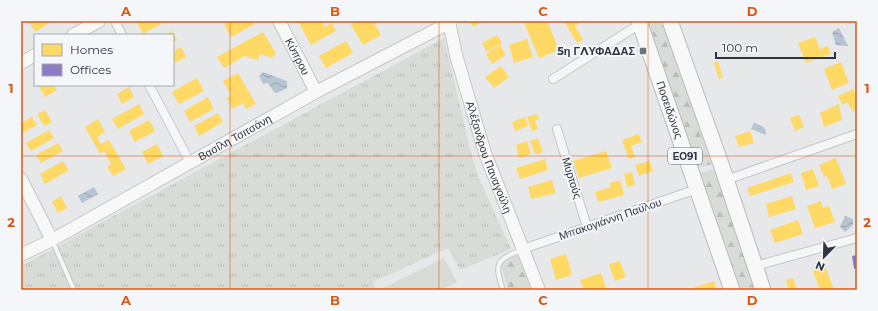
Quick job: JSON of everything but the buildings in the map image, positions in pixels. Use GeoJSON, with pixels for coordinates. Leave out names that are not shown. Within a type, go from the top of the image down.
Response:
{"type":"FeatureCollection","features":[{"type":"Feature","properties":{"kind":"highway","name":"ΕΟ91"},"geometry":{"type":"LineString","coordinates":[[670,21],[763,290]]}},
{"type":"Feature","properties":{"kind":"highway","name":"Ποσειδώνος"},"geometry":{"type":"LineString","coordinates":[[639,22],[732,290]]}},
{"type":"Feature","properties":{"kind":"street"},"geometry":{"type":"LineString","coordinates":[[75,34],[99,21]]}},
{"type":"Feature","properties":{"kind":"street"},"geometry":{"type":"LineString","coordinates":[[115,21],[122,34]]}},
{"type":"Feature","properties":{"kind":"street","name":"Κύπρου"},"geometry":{"type":"LineString","coordinates":[[279,21],[316,92]]}},
{"type":"Feature","properties":{"kind":"street","name":"Βασίλη Τσιτσάνη"},"geometry":{"type":"LineString","coordinates":[[21,255],[52,240],[316,92],[449,22]]}},
{"type":"Feature","properties":{"kind":"street","name":"Αλέξανδρου Παναγούλη"},"geometry":{"type":"LineString","coordinates":[[449,22],[456,55],[485,153],[538,290]]}},
{"type":"Feature","properties":{"kind":"street"},"geometry":{"type":"LineString","coordinates":[[553,79],[639,22]]}},
{"type":"Feature","properties":{"kind":"street"},"geometry":{"type":"LineString","coordinates":[[21,63],[34,56]]}},
{"type":"Feature","properties":{"kind":"street"},"geometry":{"type":"LineString","coordinates":[[150,86],[190,162]]}},
{"type":"Feature","properties":{"kind":"street","name":"Μυρτούς"},"geometry":{"type":"LineString","coordinates":[[557,129],[587,227]]}},
{"type":"Feature","properties":{"kind":"street"},"geometry":{"type":"LineString","coordinates":[[726,180],[857,134]]}},
{"type":"Feature","properties":{"kind":"street"},"geometry":{"type":"LineString","coordinates":[[21,179],[52,240]]}},
{"type":"Feature","properties":{"kind":"street","name":"Μπακογιάννη Παύλου"},"geometry":{"type":"LineString","coordinates":[[523,249],[697,189]]}},
{"type":"Feature","properties":{"kind":"street"},"geometry":{"type":"LineString","coordinates":[[755,266],[857,238]]}},
{"type":"Feature","properties":{"kind":"lane"},"geometry":{"type":"LineString","coordinates":[[52,240],[74,290]]}},
{"type":"Feature","properties":{"kind":"lane"},"geometry":{"type":"LineString","coordinates":[[503,290],[497,271],[498,264],[505,256],[523,249]]}},
{"type":"Feature","properties":{"kind":"green space"},"geometry":{"type":"Polygon","coordinates":[[[646,21],[662,21],[712,164],[698,168],[646,21]]]}},
{"type":"Feature","properties":{"kind":"green space"},"geometry":{"type":"Polygon","coordinates":[[[444,38],[470,149],[478,176],[511,249],[460,270],[448,248],[373,282],[376,290],[21,290],[21,266],[444,38]]]}},
{"type":"Feature","properties":{"kind":"green space"},"geometry":{"type":"Polygon","coordinates":[[[714,169],[756,290],[741,290],[700,173],[714,169]]]}},
{"type":"Feature","properties":{"kind":"green space"},"geometry":{"type":"Polygon","coordinates":[[[512,256],[520,256],[531,290],[508,290],[501,265],[505,259],[512,256]]]}},
{"type":"Feature","properties":{"kind":"green space"},"geometry":{"type":"Polygon","coordinates":[[[444,258],[457,282],[441,290],[379,290],[444,258]]]}},
{"type":"Feature","properties":{"kind":"water"},"geometry":{"type":"Polygon","coordinates":[[[839,28],[848,46],[836,45],[832,32],[839,28]]]}},
{"type":"Feature","properties":{"kind":"water"},"geometry":{"type":"Polygon","coordinates":[[[263,72],[287,81],[287,88],[277,93],[274,92],[268,83],[263,84],[259,76],[263,72]]]}},
{"type":"Feature","properties":{"kind":"water"},"geometry":{"type":"Polygon","coordinates":[[[754,123],[766,130],[766,135],[751,129],[754,123]]]}},
{"type":"Feature","properties":{"kind":"water"},"geometry":{"type":"Polygon","coordinates":[[[94,187],[98,194],[82,203],[78,196],[94,187]]]}},
{"type":"Feature","properties":{"kind":"water"},"geometry":{"type":"Polygon","coordinates":[[[845,216],[853,219],[853,225],[845,232],[840,227],[845,216]]]}},
{"type":"Feature","properties":{"kind":"place","name":"5η ΓΛΥΦΑΔΑΣ"},"geometry":{"type":"Point","coordinates":[643,51]}}]}
